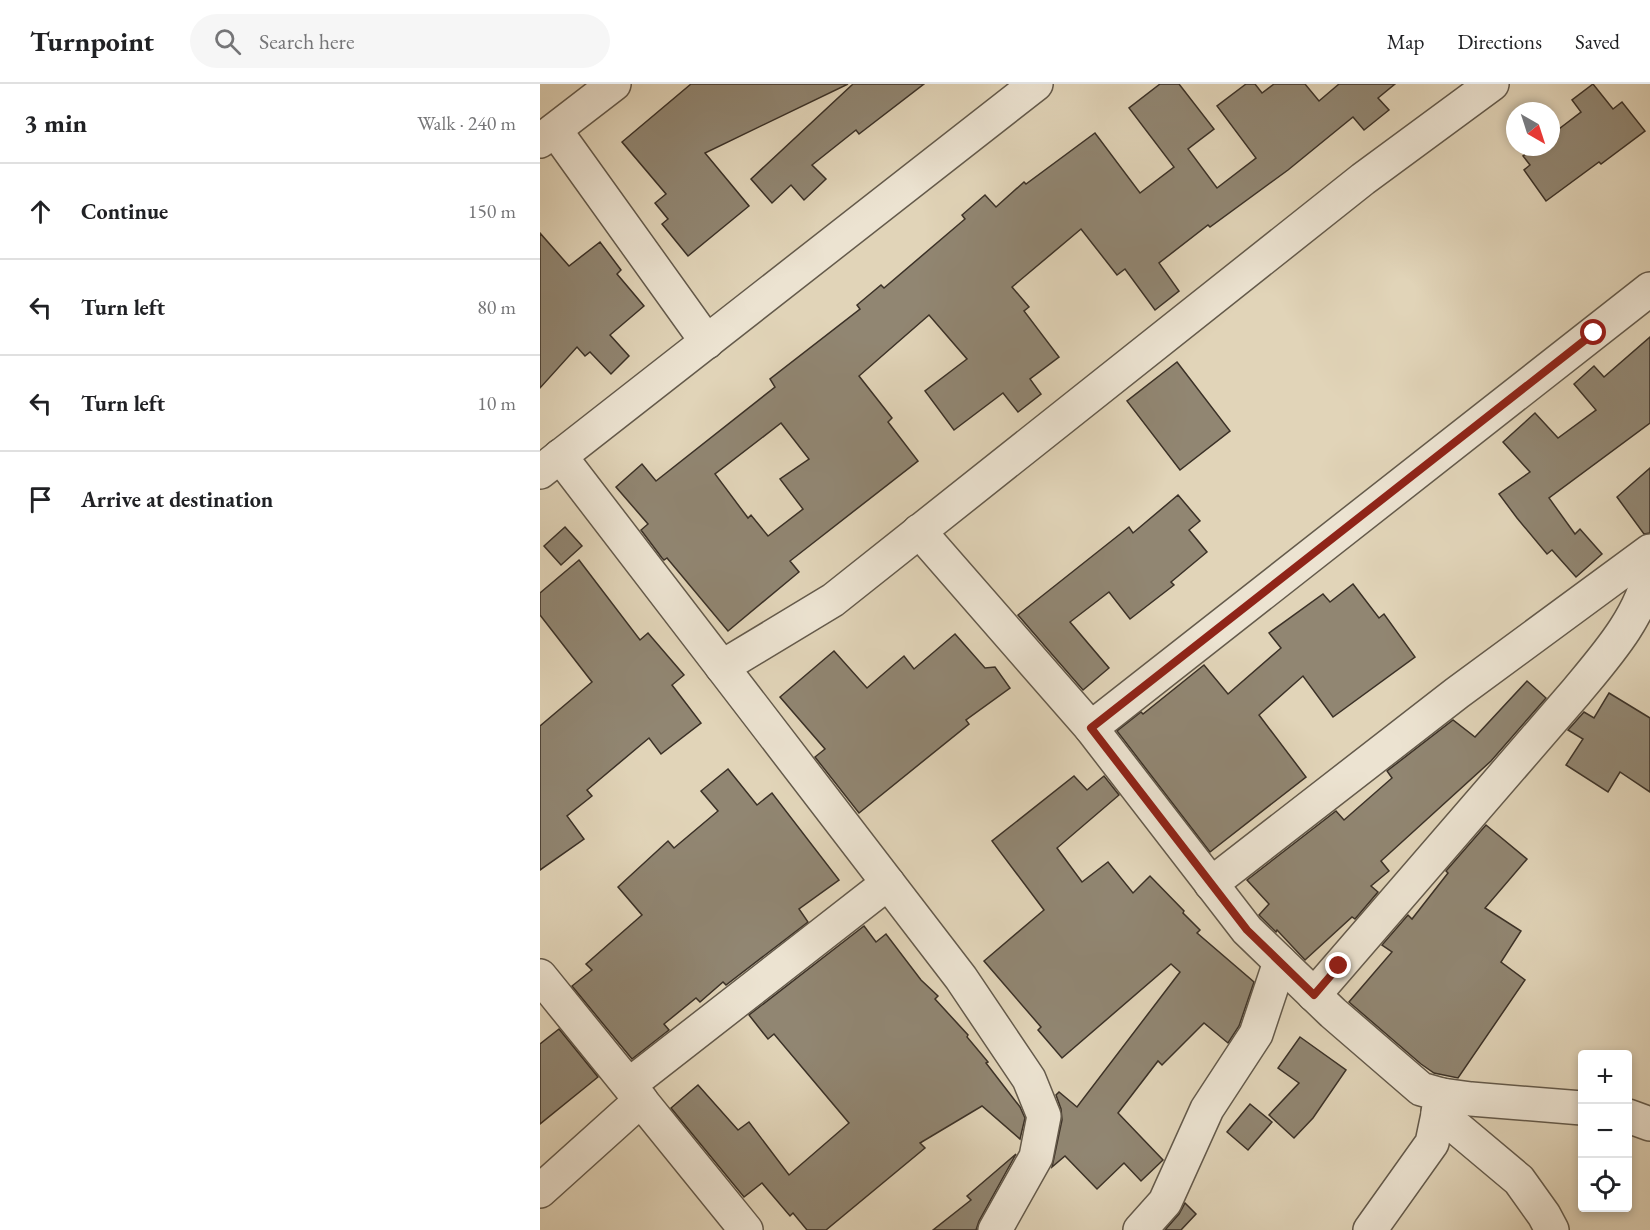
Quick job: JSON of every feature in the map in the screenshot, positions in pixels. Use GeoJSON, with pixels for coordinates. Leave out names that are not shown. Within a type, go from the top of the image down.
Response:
{"type":"FeatureCollection","features":[{"type":"Feature","properties":{"kind":"street"},"geometry":{"type":"LineString","coordinates":[[614,84],[548,135],[707,342]]}},
{"type":"Feature","properties":{"kind":"street"},"geometry":{"type":"LineString","coordinates":[[995,1230],[1036,1157],[1044,1116],[1029,1079],[961,978],[722,667],[550,464],[1036,84]]}},
{"type":"Feature","properties":{"kind":"street"},"geometry":{"type":"LineString","coordinates":[[722,667],[832,600],[1354,187],[1492,84]]}},
{"type":"Feature","properties":{"kind":"street"},"geometry":{"type":"LineString","coordinates":[[1091,728],[1650,289]]}},
{"type":"Feature","properties":{"kind":"street"},"geometry":{"type":"LineString","coordinates":[[919,531],[1091,728],[1247,930],[1314,995],[1440,1103],[1519,1180],[1552,1230]]}},
{"type":"Feature","properties":{"kind":"street"},"geometry":{"type":"LineString","coordinates":[[1211,884],[1457,693],[1650,551]]}},
{"type":"Feature","properties":{"kind":"street"},"geometry":{"type":"LineString","coordinates":[[1314,995],[1617,643],[1647,586],[1650,569]]}},
{"type":"Feature","properties":{"kind":"street"},"geometry":{"type":"LineString","coordinates":[[540,1191],[635,1093],[888,883]]}},
{"type":"Feature","properties":{"kind":"street"},"geometry":{"type":"LineString","coordinates":[[1140,1230],[1165,1202],[1208,1109],[1256,1034],[1280,962]]}},
{"type":"Feature","properties":{"kind":"street"},"geometry":{"type":"LineString","coordinates":[[540,976],[746,1230]]}},
{"type":"Feature","properties":{"kind":"street"},"geometry":{"type":"LineString","coordinates":[[1440,1103],[1578,1108]]}},
{"type":"Feature","properties":{"kind":"street"},"geometry":{"type":"LineString","coordinates":[[1370,1230],[1432,1143],[1440,1103]]}},
{"type":"Feature","properties":{"kind":"street"},"geometry":{"type":"LineString","coordinates":[[1632,1117],[1650,1124]]}},
{"type":"Feature","properties":{"kind":"building"},"geometry":{"type":"Polygon","coordinates":[[[691,84],[848,84],[705,153],[749,206],[688,256],[662,224],[668,219],[655,203],[666,194],[622,142],[691,84]]]}},
{"type":"Feature","properties":{"kind":"building"},"geometry":{"type":"Polygon","coordinates":[[[853,84],[924,84],[859,134],[856,130],[812,165],[826,179],[804,200],[791,185],[772,203],[751,179],[853,84]]]}},
{"type":"Feature","properties":{"kind":"building"},"geometry":{"type":"Polygon","coordinates":[[[1160,84],[1179,84],[1214,129],[1188,149],[1217,188],[1256,158],[1217,106],[1246,84],[1255,84],[1262,93],[1274,84],[1305,84],[1319,101],[1339,84],[1395,84],[1378,98],[1389,110],[1364,130],[1353,117],[1288,170],[1210,227],[1208,225],[1159,263],[1179,291],[1155,310],[1125,269],[1117,275],[1081,229],[1012,287],[1029,307],[1024,311],[1059,357],[1030,379],[1041,394],[1018,412],[1003,393],[954,430],[925,391],[967,359],[929,315],[859,376],[892,418],[888,422],[918,461],[790,561],[799,572],[728,631],[667,558],[664,560],[662,558],[641,530],[648,524],[616,487],[642,464],[656,481],[775,387],[770,379],[860,309],[857,305],[881,285],[884,288],[965,219],[962,215],[985,195],[996,207],[1024,182],[1026,184],[1095,133],[1140,193],[1174,167],[1129,108],[1160,84]],[[781,423],[715,474],[748,518],[751,515],[768,536],[803,509],[780,479],[809,459],[781,423]]]}},
{"type":"Feature","properties":{"kind":"building"},"geometry":{"type":"Polygon","coordinates":[[[1593,84],[1613,109],[1622,102],[1645,131],[1546,201],[1524,170],[1530,165],[1523,156],[1560,156],[1560,128],[1581,112],[1572,100],[1593,84]]]}},
{"type":"Feature","properties":{"kind":"building"},"geometry":{"type":"Polygon","coordinates":[[[540,233],[569,266],[600,242],[621,270],[617,274],[644,306],[610,335],[629,356],[611,374],[590,352],[585,356],[577,347],[540,388],[540,233]]]}},
{"type":"Feature","properties":{"kind":"building"},"geometry":{"type":"Polygon","coordinates":[[[1650,337],[1650,423],[1549,498],[1575,534],[1580,529],[1602,554],[1576,577],[1552,550],[1547,554],[1499,494],[1530,472],[1503,442],[1535,413],[1558,438],[1596,410],[1574,384],[1594,366],[1604,377],[1650,337]]]}},
{"type":"Feature","properties":{"kind":"building"},"geometry":{"type":"Polygon","coordinates":[[[1177,362],[1230,431],[1180,470],[1127,401],[1177,362]]]}},
{"type":"Feature","properties":{"kind":"building"},"geometry":{"type":"Polygon","coordinates":[[[1650,468],[1650,533],[1644,534],[1617,497],[1650,468]]]}},
{"type":"Feature","properties":{"kind":"building"},"geometry":{"type":"Polygon","coordinates":[[[1178,495],[1200,521],[1189,530],[1207,552],[1171,582],[1174,585],[1130,619],[1109,592],[1070,622],[1109,668],[1083,690],[1018,615],[1129,527],[1133,533],[1178,495]]]}},
{"type":"Feature","properties":{"kind":"building"},"geometry":{"type":"Polygon","coordinates":[[[565,527],[582,546],[561,565],[544,546],[565,527]]]}},
{"type":"Feature","properties":{"kind":"building"},"geometry":{"type":"Polygon","coordinates":[[[579,560],[640,640],[648,633],[684,675],[672,685],[701,723],[661,754],[649,738],[587,790],[592,796],[567,816],[584,839],[540,870],[540,726],[592,682],[540,615],[540,593],[579,560]]]}},
{"type":"Feature","properties":{"kind":"building"},"geometry":{"type":"Polygon","coordinates":[[[1353,584],[1379,618],[1384,614],[1415,657],[1333,717],[1303,676],[1259,715],[1306,777],[1210,852],[1117,731],[1141,712],[1143,714],[1204,665],[1228,694],[1281,648],[1269,633],[1323,594],[1330,602],[1353,584]]]}},
{"type":"Feature","properties":{"kind":"building"},"geometry":{"type":"Polygon","coordinates":[[[955,634],[985,668],[995,667],[1010,688],[966,720],[969,724],[859,813],[815,757],[825,749],[780,697],[834,651],[867,688],[904,656],[914,669],[955,634]]]}},
{"type":"Feature","properties":{"kind":"building"},"geometry":{"type":"Polygon","coordinates":[[[1527,681],[1546,698],[1491,761],[1381,861],[1389,871],[1371,886],[1378,892],[1355,919],[1352,917],[1305,960],[1277,930],[1276,932],[1259,915],[1269,904],[1247,880],[1336,811],[1344,820],[1392,778],[1387,771],[1453,720],[1475,737],[1527,681]]]}},
{"type":"Feature","properties":{"kind":"building"},"geometry":{"type":"Polygon","coordinates":[[[1609,693],[1650,718],[1650,792],[1620,772],[1608,792],[1566,765],[1583,739],[1568,730],[1584,712],[1594,718],[1609,693]]]}},
{"type":"Feature","properties":{"kind":"building"},"geometry":{"type":"Polygon","coordinates":[[[728,769],[757,805],[772,793],[839,880],[799,909],[808,922],[726,985],[723,982],[700,1002],[696,998],[664,1024],[669,1030],[632,1059],[572,986],[592,970],[586,964],[642,915],[618,887],[668,841],[674,848],[718,811],[701,791],[728,769]]]}},
{"type":"Feature","properties":{"kind":"building"},"geometry":{"type":"Polygon","coordinates":[[[1074,776],[1087,790],[1104,776],[1119,795],[1057,848],[1082,882],[1108,862],[1133,893],[1150,876],[1200,930],[1197,933],[1254,982],[1239,1026],[1228,1043],[1204,1023],[1162,1065],[1158,1061],[1118,1113],[1163,1160],[1141,1181],[1124,1163],[1097,1189],[1065,1156],[1052,1167],[1062,1120],[1056,1095],[1059,1092],[1077,1107],[1180,972],[1171,964],[1062,1058],[1038,1030],[1041,1027],[984,961],[1044,910],[992,841],[1074,776]]]}},
{"type":"Feature","properties":{"kind":"building"},"geometry":{"type":"Polygon","coordinates":[[[1486,825],[1527,859],[1485,908],[1521,931],[1501,962],[1525,980],[1458,1078],[1434,1073],[1421,1064],[1349,1002],[1392,952],[1382,945],[1408,915],[1412,919],[1448,873],[1446,871],[1486,825]]]}},
{"type":"Feature","properties":{"kind":"building"},"geometry":{"type":"Polygon","coordinates":[[[864,926],[876,942],[886,934],[921,980],[938,996],[935,999],[968,1035],[967,1037],[1020,1107],[1025,1118],[1020,1139],[982,1106],[920,1143],[925,1148],[826,1230],[807,1230],[793,1213],[790,1216],[762,1183],[744,1197],[671,1108],[698,1085],[738,1130],[749,1122],[789,1175],[849,1123],[774,1034],[768,1039],[749,1015],[864,926]]]}},
{"type":"Feature","properties":{"kind":"building"},"geometry":{"type":"Polygon","coordinates":[[[559,1029],[598,1077],[540,1124],[540,1044],[559,1029]]]}},
{"type":"Feature","properties":{"kind":"building"},"geometry":{"type":"Polygon","coordinates":[[[1300,1037],[1346,1070],[1313,1118],[1294,1138],[1269,1115],[1299,1083],[1278,1068],[1300,1037]]]}},
{"type":"Feature","properties":{"kind":"building"},"geometry":{"type":"Polygon","coordinates":[[[1250,1104],[1272,1122],[1248,1150],[1227,1132],[1250,1104]]]}},
{"type":"Feature","properties":{"kind":"building"},"geometry":{"type":"Polygon","coordinates":[[[1016,1154],[976,1230],[933,1230],[971,1200],[967,1196],[1016,1154]]]}},
{"type":"Feature","properties":{"kind":"building"},"geometry":{"type":"Polygon","coordinates":[[[1185,1203],[1196,1214],[1181,1230],[1165,1230],[1179,1214],[1185,1203]]]}},
{"type":"Feature","properties":{"kind":"route"},"geometry":{"type":"LineString","coordinates":[[1339,966],[1314,995],[1247,930],[1091,728],[1594,333]]}}]}
